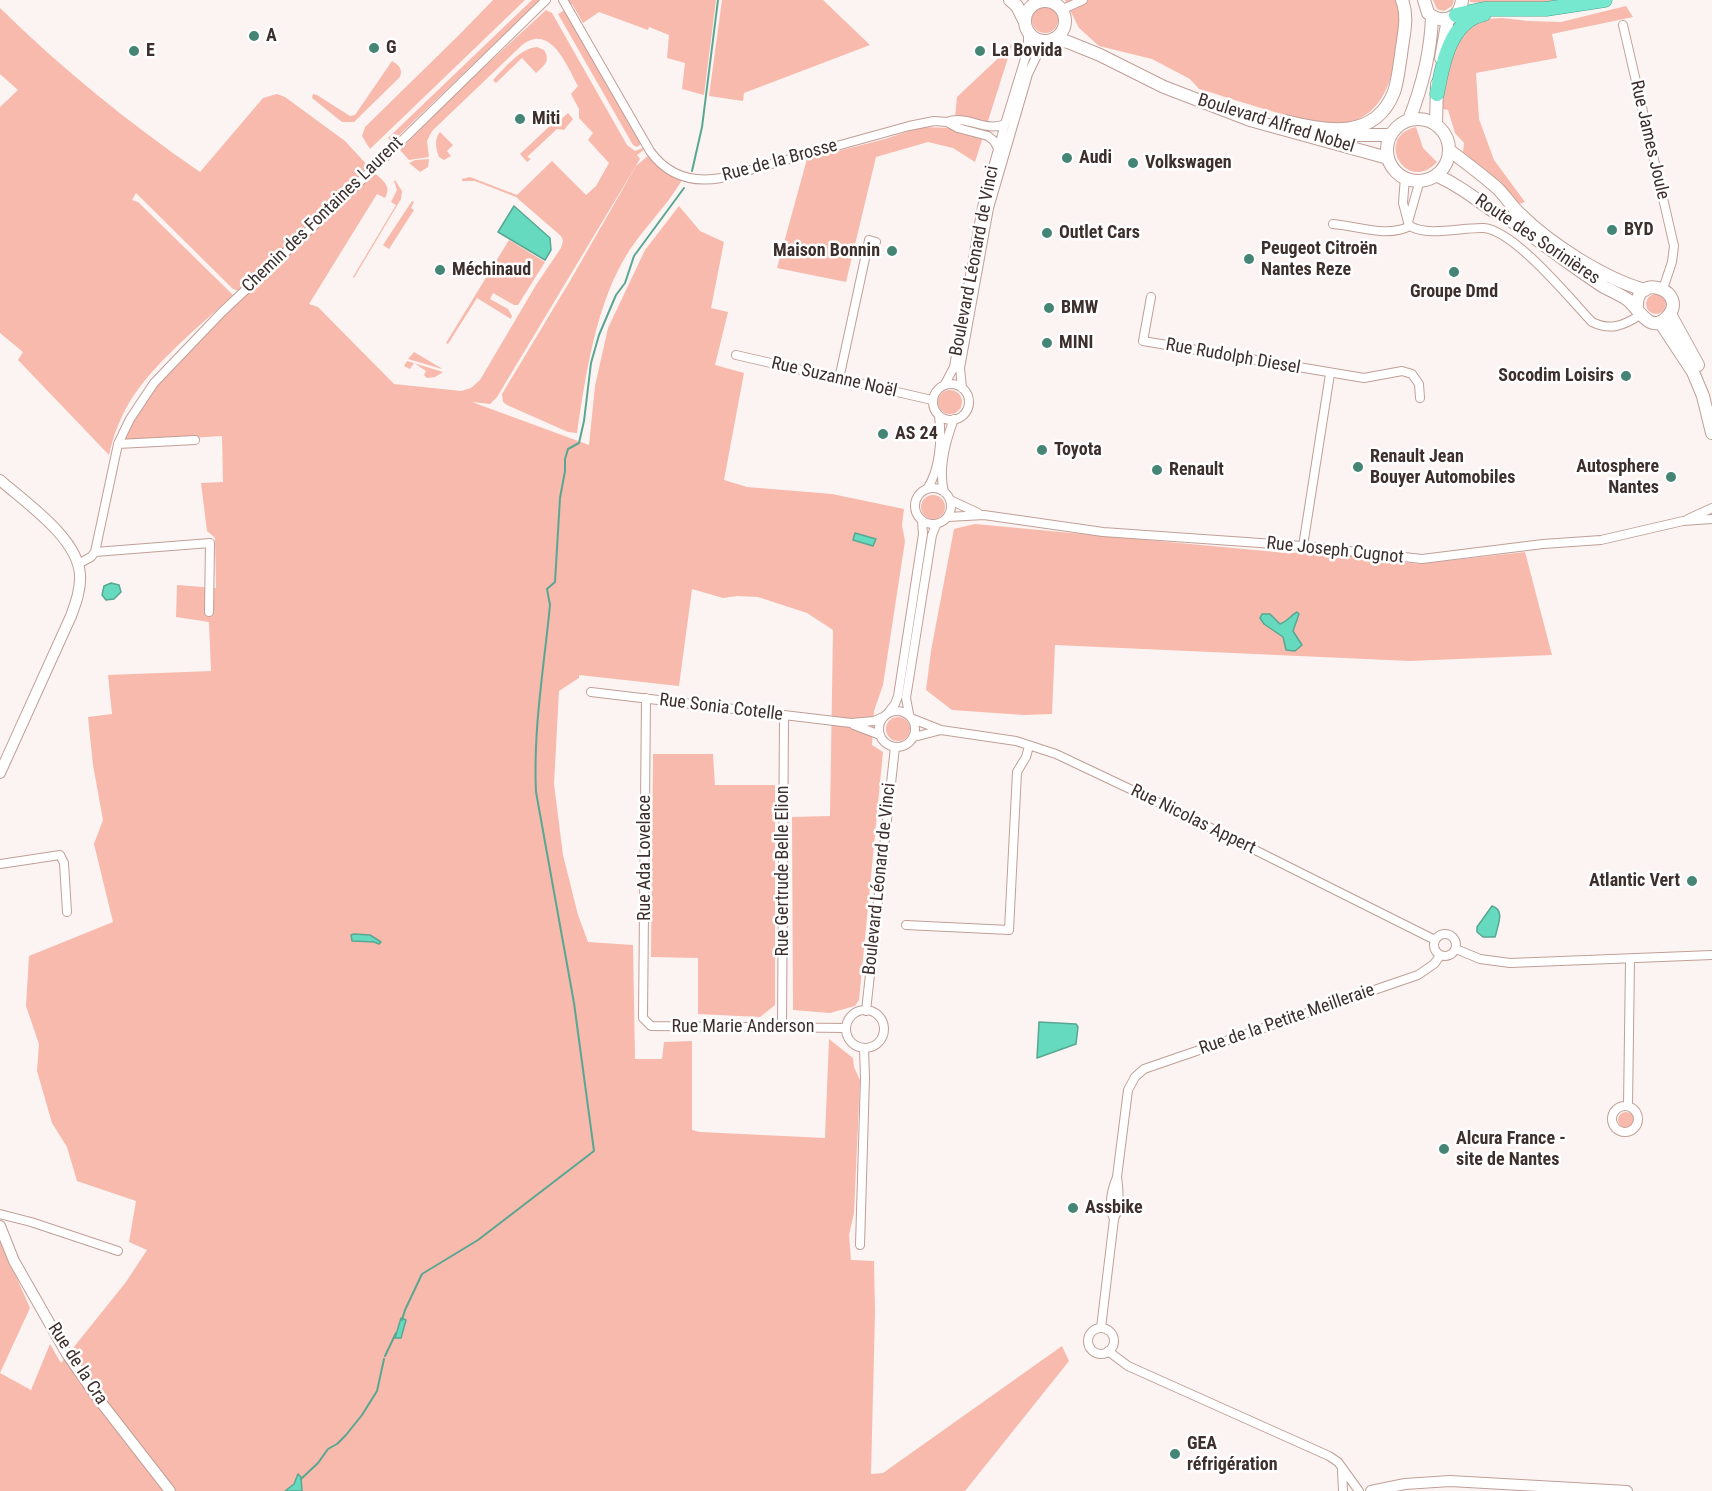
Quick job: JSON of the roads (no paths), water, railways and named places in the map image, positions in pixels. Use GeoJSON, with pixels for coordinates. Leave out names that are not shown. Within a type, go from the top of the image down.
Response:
{"type":"FeatureCollection","features":[{"type":"Feature","properties":{"kind":"highway"},"geometry":{"type":"LineString","coordinates":[[1452,17],[1484,9],[1546,9],[1605,0]]}},
{"type":"Feature","properties":{"kind":"highway"},"geometry":{"type":"LineString","coordinates":[[1437,94],[1449,47],[1464,25],[1480,15],[1510,10]]}},
{"type":"Feature","properties":{"kind":"main road"},"geometry":{"type":"LineString","coordinates":[[1010,0],[1017,6],[1026,27],[1036,39],[1050,40],[1062,31],[1064,25],[1061,10],[1051,2],[1034,1],[1028,10],[1026,27]]}},
{"type":"Feature","properties":{"kind":"main road"},"geometry":{"type":"LineString","coordinates":[[1196,100],[1309,127],[1341,130],[1364,124],[1375,117],[1388,103],[1395,88],[1405,32],[1406,18],[1402,0]]}},
{"type":"Feature","properties":{"kind":"main road"},"geometry":{"type":"LineString","coordinates":[[1424,0],[1425,8],[1432,16],[1441,20],[1452,17]]}},
{"type":"Feature","properties":{"kind":"main road"},"geometry":{"type":"LineString","coordinates":[[1436,125],[1437,94],[1444,38],[1452,17],[1462,5],[1462,0]]}},
{"type":"Feature","properties":{"kind":"main road"},"geometry":{"type":"LineString","coordinates":[[1410,120],[1426,68],[1432,33],[1432,16]]}},
{"type":"Feature","properties":{"kind":"main road","name":"Boulevard Alfred Nobel"},"geometry":{"type":"LineString","coordinates":[[1064,25],[1100,55]]}},
{"type":"Feature","properties":{"kind":"main road","name":"Boulevard Alfred Nobel"},"geometry":{"type":"LineString","coordinates":[[1050,40],[1068,42],[1196,100],[1250,120],[1388,158]]}},
{"type":"Feature","properties":{"kind":"main road","name":"Boulevard Alfred Nobel"},"geometry":{"type":"LineString","coordinates":[[1233,108],[1277,124],[1329,134],[1391,135]]}},
{"type":"Feature","properties":{"kind":"main road"},"geometry":{"type":"LineString","coordinates":[[1410,120],[1425,120],[1436,125],[1446,136],[1449,150],[1446,162],[1436,175],[1420,180],[1405,177],[1396,171],[1388,158],[1388,142],[1391,135],[1398,127],[1410,120]]}},
{"type":"Feature","properties":{"kind":"main road","name":"Route des Sorinières"},"geometry":{"type":"LineString","coordinates":[[1449,150],[1498,188],[1521,215],[1544,234],[1598,271],[1622,283],[1645,290],[1654,287],[1663,289]]}},
{"type":"Feature","properties":{"kind":"main road","name":"Route des Sorinières"},"geometry":{"type":"LineString","coordinates":[[1436,175],[1452,182],[1513,222],[1558,256],[1625,298],[1647,321],[1665,318]]}},
{"type":"Feature","properties":{"kind":"main road"},"geometry":{"type":"LineString","coordinates":[[1663,289],[1669,294],[1672,302],[1665,318]]}},
{"type":"Feature","properties":{"kind":"main road"},"geometry":{"type":"LineString","coordinates":[[1638,312],[1639,296],[1645,290]]}},
{"type":"Feature","properties":{"kind":"main road"},"geometry":{"type":"LineString","coordinates":[[1665,318],[1698,365],[1712,399]]}},
{"type":"Feature","properties":{"kind":"main road"},"geometry":{"type":"LineString","coordinates":[[1665,318],[1703,396],[1712,434]]}},
{"type":"Feature","properties":{"kind":"street","name":"Chemin des Fontaines Laurent"},"geometry":{"type":"LineString","coordinates":[[95,552],[118,444],[138,406],[167,367],[546,0]]}},
{"type":"Feature","properties":{"kind":"street","name":"Rue de la Brosse"},"geometry":{"type":"LineString","coordinates":[[563,0],[650,151],[669,170],[686,177],[706,180],[721,178],[928,122],[962,119],[995,128],[1005,124]]}},
{"type":"Feature","properties":{"kind":"street"},"geometry":{"type":"LineString","coordinates":[[1061,10],[1083,0]]}},
{"type":"Feature","properties":{"kind":"street","name":"Rue James Joule"},"geometry":{"type":"LineString","coordinates":[[1623,25],[1674,246],[1672,262],[1663,289]]}},
{"type":"Feature","properties":{"kind":"street","name":"Boulevard Léonard de Vinci"},"geometry":{"type":"LineString","coordinates":[[945,384],[954,367],[982,207],[1028,49],[1026,27]]}},
{"type":"Feature","properties":{"kind":"street","name":"Boulevard Léonard de Vinci"},"geometry":{"type":"LineString","coordinates":[[962,388],[960,368],[989,208],[1010,129],[1028,74],[1038,53],[1050,40]]}},
{"type":"Feature","properties":{"kind":"street","name":"Rue de la Brosse"},"geometry":{"type":"LineString","coordinates":[[947,122],[958,128],[988,136],[998,148]]}},
{"type":"Feature","properties":{"kind":"street"},"geometry":{"type":"LineString","coordinates":[[1405,177],[1403,202],[1409,224],[1421,230],[1491,230],[1533,259],[1592,322],[1611,328],[1619,326],[1638,312]]}},
{"type":"Feature","properties":{"kind":"street"},"geometry":{"type":"LineString","coordinates":[[1333,224],[1388,231],[1402,230],[1409,224],[1420,180]]}},
{"type":"Feature","properties":{"kind":"street"},"geometry":{"type":"LineString","coordinates":[[839,379],[869,240],[876,242]]}},
{"type":"Feature","properties":{"kind":"street","name":"Rue Rudolph Diesel"},"geometry":{"type":"LineString","coordinates":[[1151,297],[1143,341],[1364,378],[1402,371],[1412,374],[1419,384],[1420,398]]}},
{"type":"Feature","properties":{"kind":"street","name":"Rue Suzanne Noël"},"geometry":{"type":"LineString","coordinates":[[736,355],[932,400]]}},
{"type":"Feature","properties":{"kind":"street"},"geometry":{"type":"LineString","coordinates":[[1303,546],[1330,374]]}},
{"type":"Feature","properties":{"kind":"street"},"geometry":{"type":"LineString","coordinates":[[936,525],[928,524],[917,516],[915,502],[917,496],[927,489],[933,480],[935,472],[941,431],[939,416],[932,400],[936,390],[945,384],[954,384],[967,393],[968,406],[966,412],[954,420],[949,432],[942,473],[944,492]]}},
{"type":"Feature","properties":{"kind":"street"},"geometry":{"type":"LineString","coordinates":[[939,416],[947,420],[954,420]]}},
{"type":"Feature","properties":{"kind":"street"},"geometry":{"type":"LineString","coordinates":[[118,444],[195,440]]}},
{"type":"Feature","properties":{"kind":"street"},"geometry":{"type":"LineString","coordinates":[[0,480],[67,543],[78,564],[80,581],[74,608],[0,773]]}},
{"type":"Feature","properties":{"kind":"street"},"geometry":{"type":"LineString","coordinates":[[914,737],[916,725],[911,717],[906,698],[932,535],[936,525],[948,517],[951,510],[950,500],[944,492],[937,488],[927,489]]}},
{"type":"Feature","properties":{"kind":"street","name":"Rue Joseph Cugnot"},"geometry":{"type":"LineString","coordinates":[[950,500],[984,515],[1103,532],[1303,546],[1422,559],[1543,544],[1601,540],[1683,521],[1712,519]]}},
{"type":"Feature","properties":{"kind":"street","name":"Rue Joseph Cugnot"},"geometry":{"type":"LineString","coordinates":[[1683,521],[1712,508]]}},
{"type":"Feature","properties":{"kind":"street","name":"Rue Joseph Cugnot"},"geometry":{"type":"LineString","coordinates":[[948,517],[984,515]]}},
{"type":"Feature","properties":{"kind":"street"},"geometry":{"type":"LineString","coordinates":[[922,521],[923,534],[898,696],[879,728],[883,741],[895,747],[906,745],[914,737],[941,730]]}},
{"type":"Feature","properties":{"kind":"street"},"geometry":{"type":"LineString","coordinates":[[78,564],[95,552],[210,543],[209,612]]}},
{"type":"Feature","properties":{"kind":"street","name":"Rue Sonia Cotelle"},"geometry":{"type":"LineString","coordinates":[[591,692],[851,723]]}},
{"type":"Feature","properties":{"kind":"street","name":"Rue Ada Lovelace"},"geometry":{"type":"LineString","coordinates":[[643,1018],[646,698]]}},
{"type":"Feature","properties":{"kind":"street"},"geometry":{"type":"LineString","coordinates":[[851,723],[874,721],[898,710],[941,730]]}},
{"type":"Feature","properties":{"kind":"street","name":"Rue Gertrude Belle Elion"},"geometry":{"type":"LineString","coordinates":[[782,1027],[784,716]]}},
{"type":"Feature","properties":{"kind":"street"},"geometry":{"type":"LineString","coordinates":[[851,723],[880,735]]}},
{"type":"Feature","properties":{"kind":"street","name":"Rue Nicolas Appert"},"geometry":{"type":"LineString","coordinates":[[941,730],[981,735],[1056,754],[1435,940]]}},
{"type":"Feature","properties":{"kind":"street"},"geometry":{"type":"LineString","coordinates":[[906,925],[1009,930],[1017,772],[1026,757],[1029,746]]}},
{"type":"Feature","properties":{"kind":"street","name":"Boulevard Léonard de Vinci"},"geometry":{"type":"LineString","coordinates":[[866,1011],[895,747]]}},
{"type":"Feature","properties":{"kind":"street"},"geometry":{"type":"LineString","coordinates":[[0,864],[60,855],[64,863],[67,912]]}},
{"type":"Feature","properties":{"kind":"street"},"geometry":{"type":"LineString","coordinates":[[1441,934],[1448,934],[1456,942],[1456,949],[1450,956],[1440,956],[1435,950],[1435,940],[1441,934]]}},
{"type":"Feature","properties":{"kind":"street"},"geometry":{"type":"LineString","coordinates":[[1456,949],[1480,959],[1510,963],[1712,955]]}},
{"type":"Feature","properties":{"kind":"street","name":"Rue de la Petite Meilleraie"},"geometry":{"type":"LineString","coordinates":[[1101,1328],[1114,1220],[1111,1212],[1113,1187],[1117,1177],[1128,1090],[1131,1082],[1144,1069],[1418,975],[1434,964],[1440,956]]}},
{"type":"Feature","properties":{"kind":"street"},"geometry":{"type":"LineString","coordinates":[[1628,1106],[1630,960]]}},
{"type":"Feature","properties":{"kind":"street"},"geometry":{"type":"LineString","coordinates":[[866,1011],[871,1011],[880,1018],[883,1027],[878,1042],[864,1048],[851,1042],[846,1028],[848,1020],[854,1014],[866,1011]]}},
{"type":"Feature","properties":{"kind":"street","name":"Rue Marie Anderson"},"geometry":{"type":"LineString","coordinates":[[643,1018],[651,1026],[846,1028]]}},
{"type":"Feature","properties":{"kind":"street"},"geometry":{"type":"LineString","coordinates":[[860,1245],[864,1048]]}},
{"type":"Feature","properties":{"kind":"street"},"geometry":{"type":"LineString","coordinates":[[0,1214],[118,1251]]}},
{"type":"Feature","properties":{"kind":"street","name":"Rue de la Cra"},"geometry":{"type":"LineString","coordinates":[[0,1226],[15,1261],[67,1354],[97,1397],[170,1491]]}},
{"type":"Feature","properties":{"kind":"street"},"geometry":{"type":"LineString","coordinates":[[1101,1328],[1108,1331],[1113,1337],[1113,1345],[1108,1351],[1096,1353],[1089,1344],[1091,1333],[1101,1328]]}},
{"type":"Feature","properties":{"kind":"street"},"geometry":{"type":"LineString","coordinates":[[1108,1351],[1128,1366],[1329,1456],[1338,1462],[1359,1491]]}},
{"type":"Feature","properties":{"kind":"street"},"geometry":{"type":"LineString","coordinates":[[1342,1470],[1343,1491]]}},
{"type":"Feature","properties":{"kind":"street"},"geometry":{"type":"LineString","coordinates":[[1371,1491],[1416,1482],[1467,1486],[1627,1491]]}},
{"type":"Feature","properties":{"kind":"waterway"},"geometry":{"type":"LineString","coordinates":[[692,171],[702,127],[718,0]]}},
{"type":"Feature","properties":{"kind":"waterway"},"geometry":{"type":"LineString","coordinates":[[402,1320],[422,1274],[478,1240],[594,1151],[574,1003],[536,792],[538,721],[550,605],[547,589],[555,582],[560,498],[565,459],[568,449],[579,443],[591,363],[599,335],[616,295],[625,283],[634,256],[684,188]]}},
{"type":"Feature","properties":{"kind":"waterway"},"geometry":{"type":"LineString","coordinates":[[385,1356],[396,1333]]}},
{"type":"Feature","properties":{"kind":"waterway"},"geometry":{"type":"LineString","coordinates":[[301,1479],[318,1463],[328,1449],[346,1435],[362,1415],[377,1391],[384,1359]]}},
{"type":"Feature","properties":{"kind":"place","name":"A"},"geometry":{"type":"Point","coordinates":[254,36]}},
{"type":"Feature","properties":{"kind":"place","name":"G"},"geometry":{"type":"Point","coordinates":[374,48]}},
{"type":"Feature","properties":{"kind":"place","name":"E"},"geometry":{"type":"Point","coordinates":[134,51]}},
{"type":"Feature","properties":{"kind":"place","name":"La Bovida"},"geometry":{"type":"Point","coordinates":[980,51]}},
{"type":"Feature","properties":{"kind":"place","name":"Miti"},"geometry":{"type":"Point","coordinates":[520,119]}},
{"type":"Feature","properties":{"kind":"place","name":"Audi"},"geometry":{"type":"Point","coordinates":[1067,158]}},
{"type":"Feature","properties":{"kind":"place","name":"Volkswagen"},"geometry":{"type":"Point","coordinates":[1133,163]}},
{"type":"Feature","properties":{"kind":"place","name":"BYD"},"geometry":{"type":"Point","coordinates":[1612,230]}},
{"type":"Feature","properties":{"kind":"place","name":"Outlet Cars"},"geometry":{"type":"Point","coordinates":[1047,233]}},
{"type":"Feature","properties":{"kind":"place","name":"Maison Bonnin"},"geometry":{"type":"Point","coordinates":[892,251]}},
{"type":"Feature","properties":{"kind":"place","name":"Peugeot Citroën Nantes Reze"},"geometry":{"type":"Point","coordinates":[1249,259]}},
{"type":"Feature","properties":{"kind":"place","name":"Méchinaud"},"geometry":{"type":"Point","coordinates":[440,270]}},
{"type":"Feature","properties":{"kind":"place","name":"Groupe Dmd"},"geometry":{"type":"Point","coordinates":[1454,272]}},
{"type":"Feature","properties":{"kind":"place","name":"BMW"},"geometry":{"type":"Point","coordinates":[1049,308]}},
{"type":"Feature","properties":{"kind":"place","name":"MINI"},"geometry":{"type":"Point","coordinates":[1047,343]}},
{"type":"Feature","properties":{"kind":"place","name":"Socodim Loisirs"},"geometry":{"type":"Point","coordinates":[1626,376]}},
{"type":"Feature","properties":{"kind":"place","name":"AS 24"},"geometry":{"type":"Point","coordinates":[883,434]}},
{"type":"Feature","properties":{"kind":"place","name":"Toyota"},"geometry":{"type":"Point","coordinates":[1042,450]}},
{"type":"Feature","properties":{"kind":"place","name":"Renault Jean Bouyer Automobiles"},"geometry":{"type":"Point","coordinates":[1358,467]}},
{"type":"Feature","properties":{"kind":"place","name":"Renault"},"geometry":{"type":"Point","coordinates":[1157,470]}},
{"type":"Feature","properties":{"kind":"place","name":"Autosphere Nantes"},"geometry":{"type":"Point","coordinates":[1671,477]}},
{"type":"Feature","properties":{"kind":"place","name":"Atlantic Vert"},"geometry":{"type":"Point","coordinates":[1692,881]}},
{"type":"Feature","properties":{"kind":"place","name":"Alcura France - site de Nantes"},"geometry":{"type":"Point","coordinates":[1444,1149]}},
{"type":"Feature","properties":{"kind":"place","name":"Assbike"},"geometry":{"type":"Point","coordinates":[1073,1208]}},
{"type":"Feature","properties":{"kind":"place","name":"GEA réfrigération"},"geometry":{"type":"Point","coordinates":[1175,1454]}}]}
